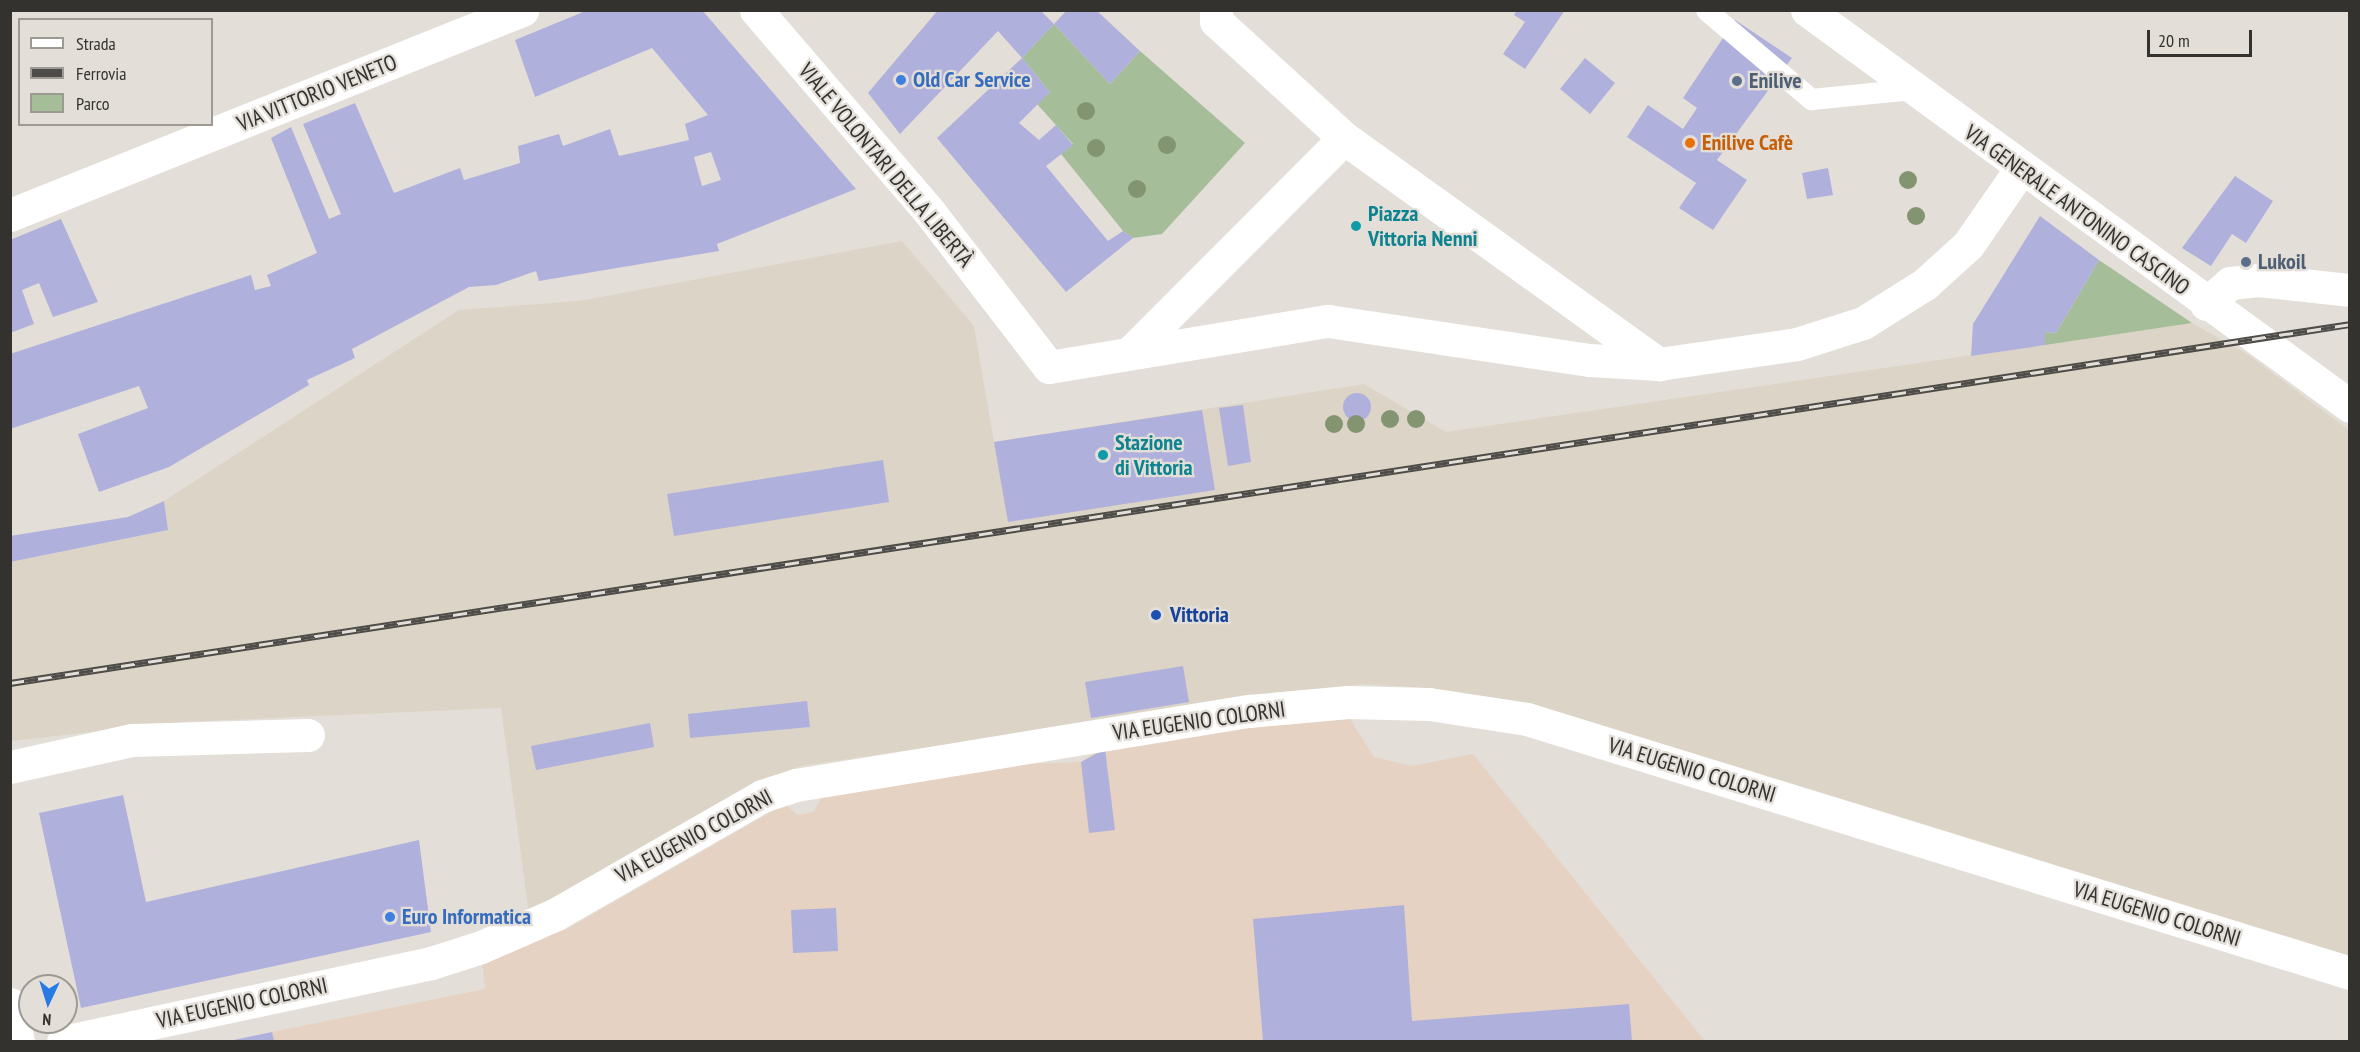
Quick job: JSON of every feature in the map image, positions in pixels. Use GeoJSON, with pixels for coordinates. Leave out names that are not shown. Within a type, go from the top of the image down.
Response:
{"type":"FeatureCollection","features":[{"type":"Feature","properties":{"kind":"street","name":"VIA VITTORIO VENETO"},"geometry":{"type":"LineString","coordinates":[[10,215],[522,10]]}},
{"type":"Feature","properties":{"kind":"street","name":"VIALE VOLONTARI DELLA LIBERTÀ"},"geometry":{"type":"LineString","coordinates":[[756,10],[928,210],[1048,367],[1130,353]]}},
{"type":"Feature","properties":{"kind":"street"},"geometry":{"type":"LineString","coordinates":[[1216,10],[1216,21],[1344,138],[1659,364]]}},
{"type":"Feature","properties":{"kind":"street","name":"VIA GENERALE ANTONINO CASCINO"},"geometry":{"type":"LineString","coordinates":[[1807,10],[2020,170],[2349,406]]}},
{"type":"Feature","properties":{"kind":"street"},"geometry":{"type":"LineString","coordinates":[[1130,353],[1344,138]]}},
{"type":"Feature","properties":{"kind":"street"},"geometry":{"type":"LineString","coordinates":[[1130,353],[1328,321],[1588,360],[1659,364],[1797,344],[1863,323],[1925,284],[1968,245],[2020,170]]}},
{"type":"Feature","properties":{"kind":"street"},"geometry":{"type":"LineString","coordinates":[[2206,304],[2230,283],[2258,280],[2349,290]]}},
{"type":"Feature","properties":{"kind":"street","name":"VIA EUGENIO COLORNI"},"geometry":{"type":"LineString","coordinates":[[63,1041],[431,963],[481,947],[555,914],[762,796],[796,785],[1249,711],[1348,702],[1429,704],[1527,719],[2349,974]]}},
{"type":"Feature","properties":{"kind":"street"},"geometry":{"type":"LineString","coordinates":[[10,767],[132,740],[308,735]]}},
{"type":"Feature","properties":{"kind":"street"},"geometry":{"type":"LineString","coordinates":[[11,1004],[18,1041]]}},
{"type":"Feature","properties":{"kind":"lane"},"geometry":{"type":"LineString","coordinates":[[1706,10],[1811,99],[1912,89]]}},
{"type":"Feature","properties":{"kind":"shaded area"},"geometry":{"type":"Polygon","coordinates":[[[902,241],[974,326],[994,442],[1364,384],[1446,432],[2192,323],[2247,354],[2349,430],[2349,960],[1427,688],[1362,684],[801,766],[755,783],[529,914],[501,708],[182,722],[11,741],[11,562],[167,530],[164,501],[459,310],[579,301],[902,241]]]}},
{"type":"Feature","properties":{"kind":"shaded area"},"geometry":{"type":"Polygon","coordinates":[[[1350,719],[1374,757],[1412,766],[1473,754],[1705,1041],[274,1042],[272,1032],[485,989],[482,960],[567,929],[785,804],[798,815],[814,812],[821,798],[1027,764],[1081,762],[1094,753],[1242,726],[1350,719]]]}},
{"type":"Feature","properties":{"kind":"green space"},"geometry":{"type":"Polygon","coordinates":[[[1054,24],[1110,84],[1140,51],[1245,143],[1162,234],[1133,238],[1123,231],[1061,154],[1073,144],[1037,104],[1050,92],[1022,58],[1054,24]]]}},
{"type":"Feature","properties":{"kind":"green space"},"geometry":{"type":"Polygon","coordinates":[[[2099,260],[2192,323],[2045,345],[2045,332],[2056,333],[2099,260]]]}},
{"type":"Feature","properties":{"kind":"building"},"geometry":{"type":"Polygon","coordinates":[[[588,10],[702,10],[856,189],[717,244],[719,251],[539,281],[536,271],[496,285],[469,287],[352,349],[355,358],[307,380],[309,385],[169,467],[99,492],[78,434],[148,408],[139,386],[10,429],[10,354],[251,275],[255,290],[271,286],[267,275],[317,253],[271,138],[291,127],[329,219],[341,214],[303,124],[355,103],[394,193],[460,168],[464,180],[520,163],[518,146],[559,134],[563,146],[610,129],[619,156],[689,140],[685,124],[708,115],[652,48],[535,97],[515,40],[588,10]],[[711,152],[694,157],[702,186],[721,180],[711,152]]]}},
{"type":"Feature","properties":{"kind":"building"},"geometry":{"type":"Polygon","coordinates":[[[938,10],[1040,10],[1054,24],[1022,58],[998,31],[900,134],[868,93],[938,10]]]}},
{"type":"Feature","properties":{"kind":"building"},"geometry":{"type":"Polygon","coordinates":[[[1067,10],[1096,10],[1140,51],[1110,84],[1054,24],[1067,10]]]}},
{"type":"Feature","properties":{"kind":"building"},"geometry":{"type":"Polygon","coordinates":[[[1517,10],[1565,10],[1525,69],[1503,54],[1525,22],[1514,15],[1517,10]]]}},
{"type":"Feature","properties":{"kind":"building"},"geometry":{"type":"Polygon","coordinates":[[[1735,20],[1792,58],[1717,160],[1747,180],[1713,230],[1679,208],[1696,183],[1627,137],[1648,105],[1683,129],[1697,108],[1683,98],[1735,20]]]}},
{"type":"Feature","properties":{"kind":"building"},"geometry":{"type":"Polygon","coordinates":[[[1022,58],[1050,92],[1019,123],[1039,140],[1056,125],[1073,145],[1046,166],[1108,241],[1123,231],[1133,238],[1066,292],[937,138],[1022,58]]]}},
{"type":"Feature","properties":{"kind":"building"},"geometry":{"type":"Polygon","coordinates":[[[1585,58],[1615,83],[1590,114],[1560,89],[1585,58]]]}},
{"type":"Feature","properties":{"kind":"building"},"geometry":{"type":"Polygon","coordinates":[[[1828,168],[1833,195],[1807,199],[1802,173],[1828,168]]]}},
{"type":"Feature","properties":{"kind":"building"},"geometry":{"type":"Polygon","coordinates":[[[2235,176],[2273,201],[2246,243],[2232,234],[2211,266],[2182,248],[2235,176]]]}},
{"type":"Feature","properties":{"kind":"building"},"geometry":{"type":"Polygon","coordinates":[[[2040,216],[2099,260],[2056,333],[2045,332],[2045,345],[1971,356],[1973,324],[2040,216]]]}},
{"type":"Feature","properties":{"kind":"building"},"geometry":{"type":"Polygon","coordinates":[[[61,219],[98,302],[53,317],[39,283],[22,290],[34,324],[10,333],[10,240],[61,219]]]}},
{"type":"Feature","properties":{"kind":"building"},"geometry":{"type":"Polygon","coordinates":[[[1357,393],[1367,397],[1371,407],[1367,417],[1357,421],[1347,417],[1343,407],[1347,397],[1357,393]]]}},
{"type":"Feature","properties":{"kind":"building"},"geometry":{"type":"Polygon","coordinates":[[[1243,405],[1251,462],[1228,466],[1219,408],[1243,405]]]}},
{"type":"Feature","properties":{"kind":"building","name":"Stazione di Vittoria"},"geometry":{"type":"Polygon","coordinates":[[[1202,410],[1215,490],[1008,522],[994,442],[1202,410]]]}},
{"type":"Feature","properties":{"kind":"building"},"geometry":{"type":"Polygon","coordinates":[[[883,460],[889,502],[674,536],[667,494],[883,460]]]}},
{"type":"Feature","properties":{"kind":"building"},"geometry":{"type":"Polygon","coordinates":[[[164,501],[168,530],[10,562],[10,536],[128,517],[164,501]]]}},
{"type":"Feature","properties":{"kind":"building"},"geometry":{"type":"Polygon","coordinates":[[[1183,666],[1189,702],[1091,718],[1085,682],[1183,666]]]}},
{"type":"Feature","properties":{"kind":"building"},"geometry":{"type":"Polygon","coordinates":[[[807,701],[810,727],[690,738],[688,714],[807,701]]]}},
{"type":"Feature","properties":{"kind":"building"},"geometry":{"type":"Polygon","coordinates":[[[650,723],[654,747],[536,770],[531,746],[650,723]]]}},
{"type":"Feature","properties":{"kind":"building"},"geometry":{"type":"Polygon","coordinates":[[[1105,749],[1115,830],[1089,833],[1081,762],[1105,749]]]}},
{"type":"Feature","properties":{"kind":"building"},"geometry":{"type":"Polygon","coordinates":[[[123,795],[146,902],[419,840],[431,932],[81,1008],[78,974],[74,974],[39,813],[123,795]]]}},
{"type":"Feature","properties":{"kind":"building"},"geometry":{"type":"Polygon","coordinates":[[[1404,905],[1412,1021],[1629,1004],[1632,1041],[1263,1041],[1253,919],[1404,905]]]}},
{"type":"Feature","properties":{"kind":"building"},"geometry":{"type":"Polygon","coordinates":[[[836,908],[838,951],[793,953],[791,910],[836,908]]]}},
{"type":"Feature","properties":{"kind":"building"},"geometry":{"type":"Polygon","coordinates":[[[272,1032],[274,1041],[234,1041],[234,1040],[272,1032]]]}},
{"type":"Feature","properties":{"kind":"railway"},"geometry":{"type":"LineString","coordinates":[[10,683],[2350,324]]}},
{"type":"Feature","properties":{"kind":"place","name":"Old Car Service"},"geometry":{"type":"Point","coordinates":[901,80]}},
{"type":"Feature","properties":{"kind":"place","name":"Enilive"},"geometry":{"type":"Point","coordinates":[1737,81]}},
{"type":"Feature","properties":{"kind":"place","name":"Enilive Cafè"},"geometry":{"type":"Point","coordinates":[1690,143]}},
{"type":"Feature","properties":{"kind":"place","name":"Piazza Vittoria Nenni"},"geometry":{"type":"Point","coordinates":[1356,226]}},
{"type":"Feature","properties":{"kind":"place","name":"Lukoil"},"geometry":{"type":"Point","coordinates":[2246,262]}},
{"type":"Feature","properties":{"kind":"place","name":"Stazione di Vittoria"},"geometry":{"type":"Point","coordinates":[1103,455]}},
{"type":"Feature","properties":{"kind":"place","name":"Vittoria"},"geometry":{"type":"Point","coordinates":[1156,615]}},
{"type":"Feature","properties":{"kind":"place","name":"Euro Informatica"},"geometry":{"type":"Point","coordinates":[390,917]}}]}
